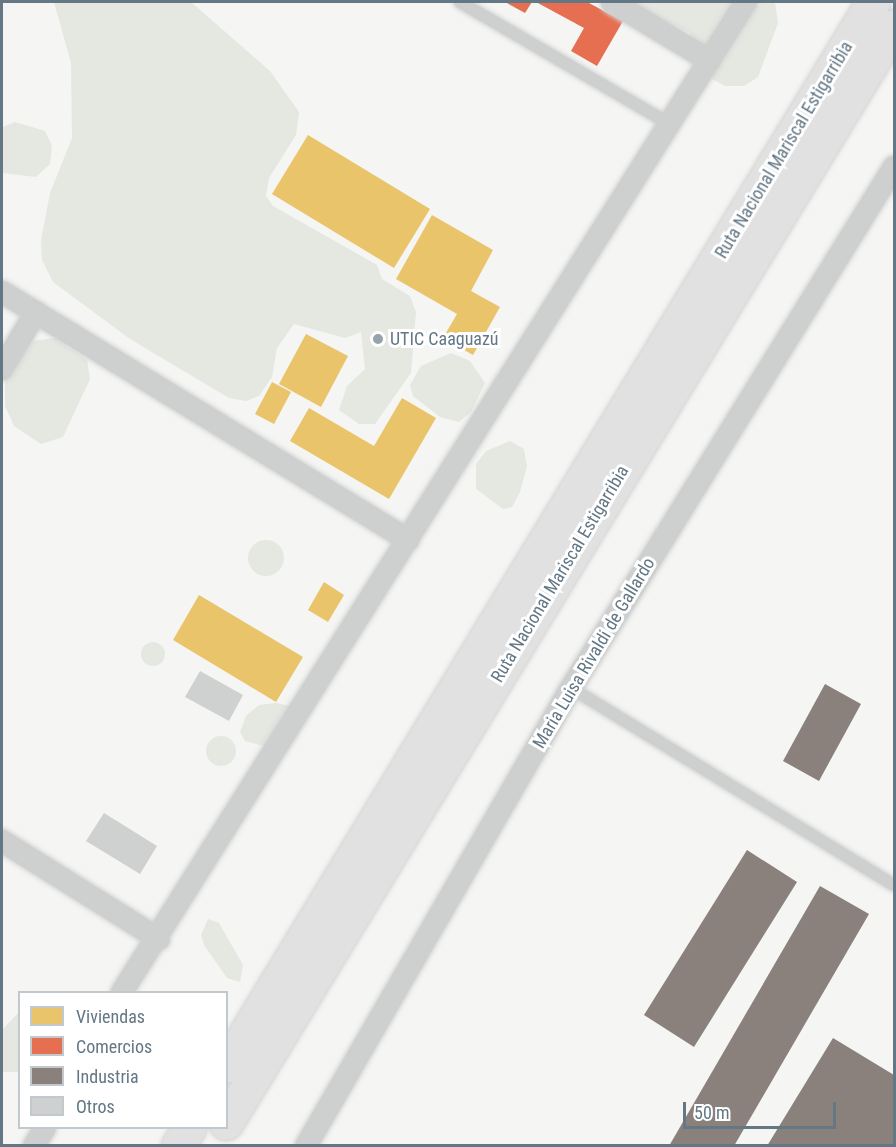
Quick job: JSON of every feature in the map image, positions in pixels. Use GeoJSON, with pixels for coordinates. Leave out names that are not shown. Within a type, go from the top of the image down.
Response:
{"type":"FeatureCollection","features":[{"type":"Feature","properties":{"kind":"highway","name":"Ruta Nacional Mariscal Estigarribia"},"geometry":{"type":"LineString","coordinates":[[228,1063],[873,2]]}},
{"type":"Feature","properties":{"kind":"highway","name":"Ruta Nacional Mariscal Estigarribia"},"geometry":{"type":"LineString","coordinates":[[228,1120],[894,26]]}},
{"type":"Feature","properties":{"kind":"highway"},"geometry":{"type":"LineString","coordinates":[[178,1146],[188,1129]]}},
{"type":"Feature","properties":{"kind":"highway"},"geometry":{"type":"LineString","coordinates":[[213,1146],[223,1129]]}},
{"type":"Feature","properties":{"kind":"street"},"geometry":{"type":"LineString","coordinates":[[612,2],[710,61]]}},
{"type":"Feature","properties":{"kind":"street"},"geometry":{"type":"LineString","coordinates":[[123,991],[159,939],[360,608],[408,540],[746,2]]}},
{"type":"Feature","properties":{"kind":"street","name":"Maria Luisa Rivaldi de Gallardo"},"geometry":{"type":"LineString","coordinates":[[306,1146],[571,688],[894,167]]}},
{"type":"Feature","properties":{"kind":"street"},"geometry":{"type":"LineString","coordinates":[[2,292],[408,540]]}},
{"type":"Feature","properties":{"kind":"street"},"geometry":{"type":"LineString","coordinates":[[2,369],[36,312]]}},
{"type":"Feature","properties":{"kind":"street"},"geometry":{"type":"LineString","coordinates":[[2,841],[159,939]]}},
{"type":"Feature","properties":{"kind":"street"},"geometry":{"type":"LineString","coordinates":[[34,1146],[44,1129]]}},
{"type":"Feature","properties":{"kind":"lane"},"geometry":{"type":"LineString","coordinates":[[460,2],[670,124]]}},
{"type":"Feature","properties":{"kind":"lane"},"geometry":{"type":"LineString","coordinates":[[571,688],[894,885]]}},
{"type":"Feature","properties":{"kind":"shaded area"},"geometry":{"type":"Polygon","coordinates":[[[54,2],[191,2],[270,71],[299,112],[296,135],[269,178],[266,196],[273,206],[377,265],[382,279],[410,296],[416,312],[411,373],[375,424],[359,424],[339,410],[347,386],[365,369],[361,332],[345,338],[294,324],[277,348],[272,377],[259,396],[246,401],[229,398],[130,339],[53,282],[42,260],[41,240],[50,193],[72,138],[71,63],[54,2]]]}},
{"type":"Feature","properties":{"kind":"shaded area"},"geometry":{"type":"Polygon","coordinates":[[[625,2],[775,2],[778,23],[758,77],[744,86],[725,86],[703,74],[690,33],[625,2]]]}},
{"type":"Feature","properties":{"kind":"shaded area"},"geometry":{"type":"Polygon","coordinates":[[[15,122],[45,131],[52,146],[50,164],[36,177],[2,173],[2,127],[15,122]]]}},
{"type":"Feature","properties":{"kind":"shaded area"},"geometry":{"type":"Polygon","coordinates":[[[55,338],[87,360],[90,379],[63,437],[41,444],[14,426],[5,406],[5,378],[32,341],[55,338]]]}},
{"type":"Feature","properties":{"kind":"shaded area"},"geometry":{"type":"Polygon","coordinates":[[[451,353],[470,361],[485,383],[471,412],[459,422],[440,417],[413,396],[410,385],[421,366],[451,353]]]}},
{"type":"Feature","properties":{"kind":"shaded area"},"geometry":{"type":"Polygon","coordinates":[[[510,441],[524,449],[527,466],[520,492],[512,507],[503,509],[476,489],[476,464],[486,451],[510,441]]]}},
{"type":"Feature","properties":{"kind":"shaded area"},"geometry":{"type":"Polygon","coordinates":[[[266,540],[279,545],[284,558],[279,571],[266,576],[253,571],[248,558],[253,545],[266,540]]]}},
{"type":"Feature","properties":{"kind":"shaded area"},"geometry":{"type":"Polygon","coordinates":[[[153,642],[162,645],[165,654],[162,663],[153,666],[144,663],[141,654],[144,645],[153,642]]]}},
{"type":"Feature","properties":{"kind":"shaded area"},"geometry":{"type":"Polygon","coordinates":[[[277,703],[293,707],[271,748],[245,741],[240,732],[246,716],[259,705],[277,703]]]}},
{"type":"Feature","properties":{"kind":"shaded area"},"geometry":{"type":"Polygon","coordinates":[[[221,736],[227,737],[235,745],[235,757],[227,765],[221,766],[215,765],[207,757],[206,751],[207,745],[215,737],[221,736]]]}},
{"type":"Feature","properties":{"kind":"shaded area"},"geometry":{"type":"Polygon","coordinates":[[[208,919],[219,923],[243,965],[240,982],[227,978],[204,945],[201,935],[208,919]]]}},
{"type":"Feature","properties":{"kind":"shaded area"},"geometry":{"type":"Polygon","coordinates":[[[18,1013],[18,1072],[2,1072],[2,1030],[18,1013]]]}},
{"type":"Feature","properties":{"kind":"building: Viviendas"},"geometry":{"type":"Polygon","coordinates":[[[308,135],[430,209],[394,268],[272,194],[308,135]]]}},
{"type":"Feature","properties":{"kind":"building: Viviendas"},"geometry":{"type":"Polygon","coordinates":[[[432,215],[493,250],[471,291],[500,307],[473,355],[443,338],[457,314],[396,279],[432,215]]]}},
{"type":"Feature","properties":{"kind":"building: Viviendas"},"geometry":{"type":"Polygon","coordinates":[[[306,334],[348,356],[321,407],[279,384],[306,334]]]}},
{"type":"Feature","properties":{"kind":"building: Viviendas"},"geometry":{"type":"Polygon","coordinates":[[[272,382],[291,392],[274,424],[255,414],[272,382]]]}},
{"type":"Feature","properties":{"kind":"building: Viviendas"},"geometry":{"type":"Polygon","coordinates":[[[402,398],[436,418],[389,499],[290,441],[309,408],[374,446],[402,398]]]}},
{"type":"Feature","properties":{"kind":"building: Viviendas"},"geometry":{"type":"Polygon","coordinates":[[[324,582],[344,595],[328,622],[308,610],[324,582]]]}},
{"type":"Feature","properties":{"kind":"building: Viviendas"},"geometry":{"type":"Polygon","coordinates":[[[199,595],[303,657],[276,702],[173,640],[199,595]]]}},
{"type":"Feature","properties":{"kind":"building: Comercios"},"geometry":{"type":"Polygon","coordinates":[[[505,2],[532,2],[525,13],[505,2]]]}},
{"type":"Feature","properties":{"kind":"building: Comercios"},"geometry":{"type":"Polygon","coordinates":[[[536,2],[587,2],[623,21],[597,66],[571,51],[584,28],[536,2]]]}},
{"type":"Feature","properties":{"kind":"building: Industria"},"geometry":{"type":"Polygon","coordinates":[[[825,684],[861,704],[819,781],[783,761],[825,684]]]}},
{"type":"Feature","properties":{"kind":"building: Industria"},"geometry":{"type":"Polygon","coordinates":[[[747,850],[797,882],[694,1047],[644,1015],[747,850]]]}},
{"type":"Feature","properties":{"kind":"building: Industria"},"geometry":{"type":"Polygon","coordinates":[[[820,886],[869,914],[734,1146],[669,1146],[820,886]]]}},
{"type":"Feature","properties":{"kind":"building: Industria"},"geometry":{"type":"Polygon","coordinates":[[[833,1038],[894,1075],[894,1146],[767,1146],[833,1038]]]}},
{"type":"Feature","properties":{"kind":"building: Otros"},"geometry":{"type":"Polygon","coordinates":[[[200,671],[243,695],[229,721],[185,697],[200,671]]]}},
{"type":"Feature","properties":{"kind":"building: Otros"},"geometry":{"type":"Polygon","coordinates":[[[104,813],[157,846],[140,874],[86,841],[104,813]]]}},
{"type":"Feature","properties":{"kind":"place","name":"UTIC Caaguazú"},"geometry":{"type":"Point","coordinates":[378,339]}}]}
